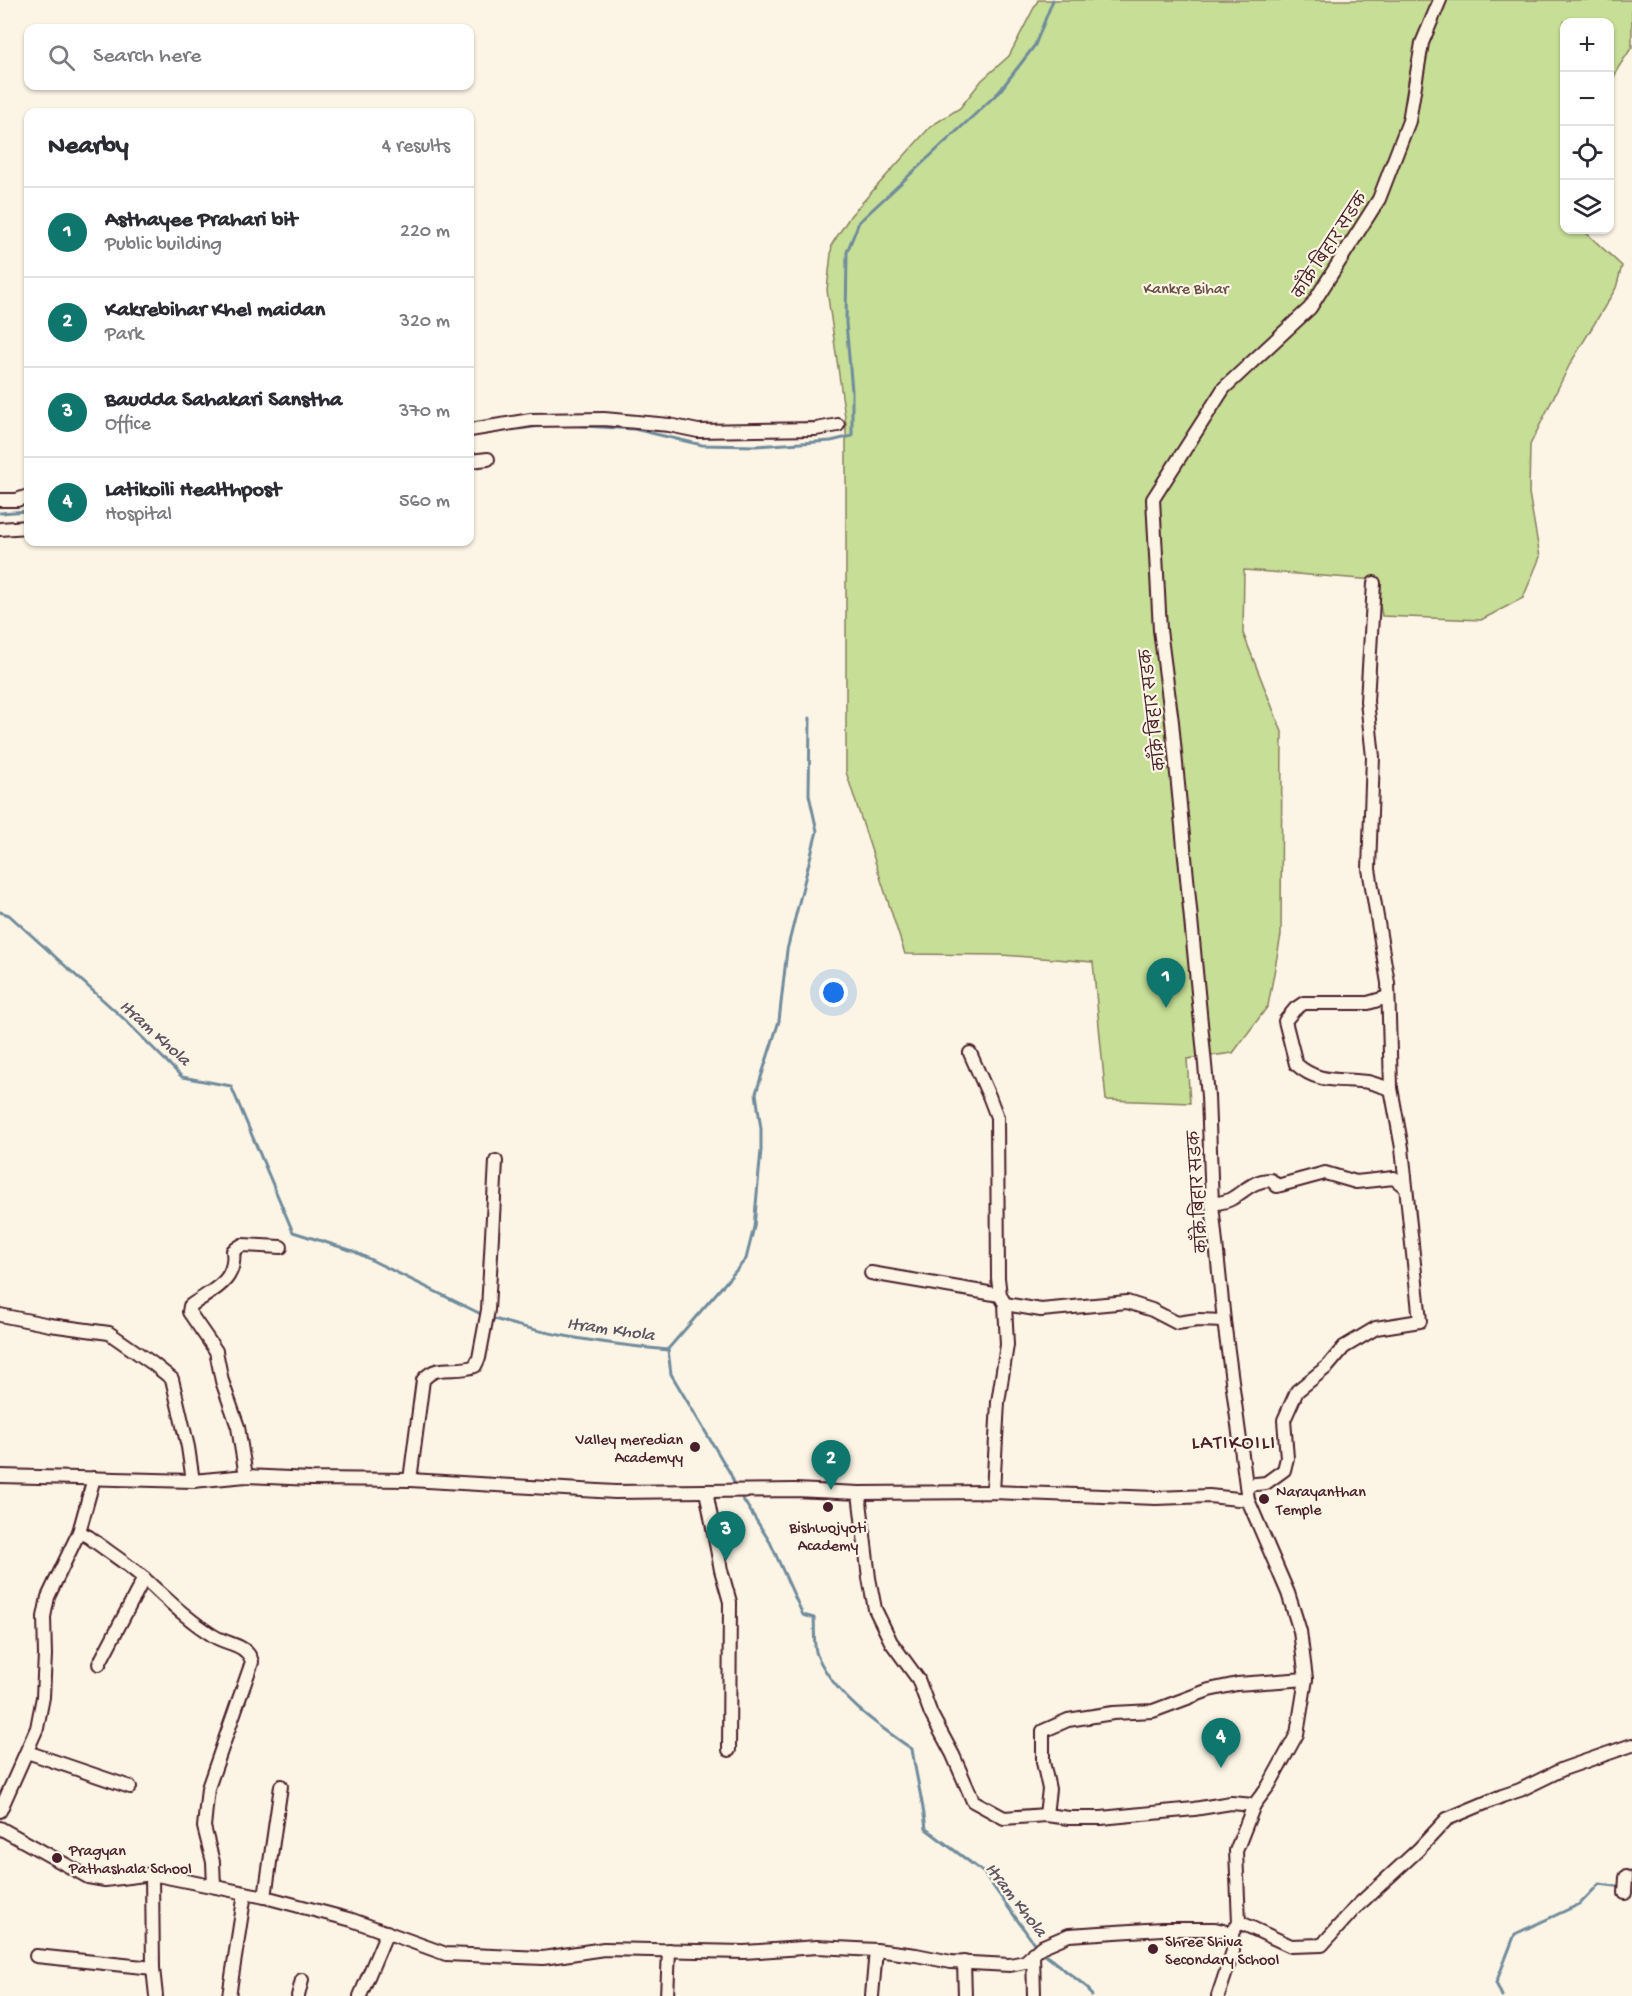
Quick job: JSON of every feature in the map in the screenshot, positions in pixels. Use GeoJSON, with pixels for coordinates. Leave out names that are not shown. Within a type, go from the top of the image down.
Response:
{"type":"FeatureCollection","features":[{"type":"Feature","properties":{"kind":"street","name":"काँक्रे बिहार सडक"},"geometry":{"type":"LineString","coordinates":[[1239,1922],[1236,1851],[1254,1804],[1269,1785],[1297,1734],[1306,1679],[1300,1631],[1288,1593],[1248,1500],[1224,1321],[1212,1204],[1208,1096],[1172,722],[1160,630],[1153,499],[1224,388],[1310,308],[1379,199],[1409,121],[1422,44],[1440,0]]}},
{"type":"Feature","properties":{"kind":"street"},"geometry":{"type":"LineString","coordinates":[[474,429],[531,420],[604,419],[669,425],[698,431],[816,429],[838,425]]}},
{"type":"Feature","properties":{"kind":"street"},"geometry":{"type":"LineString","coordinates":[[474,461],[488,459]]}},
{"type":"Feature","properties":{"kind":"street"},"geometry":{"type":"LineString","coordinates":[[0,500],[24,497]]}},
{"type":"Feature","properties":{"kind":"street"},"geometry":{"type":"LineString","coordinates":[[0,529],[24,527]]}},
{"type":"Feature","properties":{"kind":"street"},"geometry":{"type":"LineString","coordinates":[[1246,1485],[1266,1483],[1284,1470],[1287,1458],[1284,1420],[1296,1390],[1328,1366],[1344,1347],[1376,1328],[1420,1321],[1402,1148],[1391,1089],[1388,983],[1369,869],[1373,758],[1367,701],[1374,583]]}},
{"type":"Feature","properties":{"kind":"street"},"geometry":{"type":"LineString","coordinates":[[1388,997],[1368,1003],[1304,1003],[1295,1009],[1285,1021],[1296,1064],[1301,1068],[1312,1075],[1335,1081],[1368,1082],[1391,1089]]}},
{"type":"Feature","properties":{"kind":"street"},"geometry":{"type":"LineString","coordinates":[[970,1053],[997,1117],[1006,1345],[998,1402],[993,1492]]}},
{"type":"Feature","properties":{"kind":"street"},"geometry":{"type":"LineString","coordinates":[[410,1480],[423,1380],[435,1370],[469,1369],[475,1366],[479,1358],[488,1310],[496,1161]]}},
{"type":"Feature","properties":{"kind":"street"},"geometry":{"type":"LineString","coordinates":[[1212,1204],[1228,1201],[1252,1184],[1263,1180],[1271,1180],[1277,1186],[1325,1173],[1356,1182],[1394,1178],[1405,1187]]}},
{"type":"Feature","properties":{"kind":"street"},"geometry":{"type":"LineString","coordinates":[[246,1476],[238,1427],[222,1381],[216,1350],[189,1312],[190,1306],[228,1279],[235,1265],[233,1251],[242,1245],[280,1247]]}},
{"type":"Feature","properties":{"kind":"street"},"geometry":{"type":"LineString","coordinates":[[871,1272],[1003,1300],[1041,1311],[1127,1302],[1152,1310],[1177,1323],[1198,1320],[1224,1321]]}},
{"type":"Feature","properties":{"kind":"street"},"geometry":{"type":"LineString","coordinates":[[0,1315],[109,1333],[172,1379],[188,1447],[193,1480]]}},
{"type":"Feature","properties":{"kind":"street"},"geometry":{"type":"LineString","coordinates":[[0,1476],[193,1480],[246,1476],[410,1480],[615,1492],[795,1490],[859,1493],[993,1492],[1155,1498],[1209,1496],[1248,1500]]}},
{"type":"Feature","properties":{"kind":"street"},"geometry":{"type":"LineString","coordinates":[[0,1811],[37,1728],[44,1697],[44,1617],[48,1597],[79,1532],[94,1478]]}},
{"type":"Feature","properties":{"kind":"street"},"geometry":{"type":"LineString","coordinates":[[706,1491],[721,1570],[730,1602],[729,1750]]}},
{"type":"Feature","properties":{"kind":"street"},"geometry":{"type":"LineString","coordinates":[[859,1493],[875,1609],[891,1642],[918,1679],[931,1714],[953,1755],[972,1801],[1004,1818],[1046,1815],[1101,1818],[1231,1803],[1254,1804]]}},
{"type":"Feature","properties":{"kind":"street"},"geometry":{"type":"LineString","coordinates":[[79,1532],[144,1578],[176,1609],[214,1637],[243,1648],[250,1654],[252,1662],[208,1788],[204,1827],[213,1862],[214,1886]]}},
{"type":"Feature","properties":{"kind":"street"},"geometry":{"type":"LineString","coordinates":[[99,1664],[144,1578]]}},
{"type":"Feature","properties":{"kind":"street"},"geometry":{"type":"LineString","coordinates":[[1046,1815],[1049,1789],[1042,1762],[1043,1731],[1068,1720],[1113,1713],[1153,1711],[1209,1690],[1237,1684],[1306,1679]]}},
{"type":"Feature","properties":{"kind":"street"},"geometry":{"type":"LineString","coordinates":[[1220,1994],[1233,1951],[1232,1933],[1239,1922],[1291,1946],[1322,1945],[1355,1908],[1418,1850],[1447,1819],[1520,1790],[1563,1769],[1632,1745]]}},
{"type":"Feature","properties":{"kind":"street"},"geometry":{"type":"LineString","coordinates":[[27,1752],[130,1787]]}},
{"type":"Feature","properties":{"kind":"street"},"geometry":{"type":"LineString","coordinates":[[265,1897],[281,1786]]}},
{"type":"Feature","properties":{"kind":"street"},"geometry":{"type":"LineString","coordinates":[[0,1828],[88,1877],[105,1880],[152,1874],[214,1886],[352,1920],[446,1954],[543,1958],[604,1948],[744,1952],[817,1947],[916,1954],[951,1962],[1019,1964],[1025,1962],[1037,1950],[1069,1935],[1162,1929],[1215,1929],[1232,1933]]}},
{"type":"Feature","properties":{"kind":"street"},"geometry":{"type":"LineString","coordinates":[[152,1874],[153,1968],[156,1996]]}},
{"type":"Feature","properties":{"kind":"street"},"geometry":{"type":"LineString","coordinates":[[1625,1893],[1626,1877]]}},
{"type":"Feature","properties":{"kind":"street"},"geometry":{"type":"LineString","coordinates":[[229,1996],[245,1893]]}},
{"type":"Feature","properties":{"kind":"street"},"geometry":{"type":"LineString","coordinates":[[360,1996],[387,1932]]}},
{"type":"Feature","properties":{"kind":"street"},"geometry":{"type":"LineString","coordinates":[[667,1996],[669,1950]]}},
{"type":"Feature","properties":{"kind":"street"},"geometry":{"type":"LineString","coordinates":[[872,1996],[876,1950]]}},
{"type":"Feature","properties":{"kind":"street"},"geometry":{"type":"LineString","coordinates":[[1034,1996],[1037,1950]]}},
{"type":"Feature","properties":{"kind":"street"},"geometry":{"type":"LineString","coordinates":[[36,1956],[153,1968]]}},
{"type":"Feature","properties":{"kind":"street"},"geometry":{"type":"LineString","coordinates":[[964,1962],[965,1996]]}},
{"type":"Feature","properties":{"kind":"street"},"geometry":{"type":"LineString","coordinates":[[298,1996],[303,1980]]}},
{"type":"Feature","properties":{"kind":"green space","name":"Kankre Bihar"},"geometry":{"type":"Polygon","coordinates":[[[1038,0],[1632,0],[1632,47],[1614,78],[1614,18],[1560,18],[1560,234],[1587,234],[1622,266],[1616,288],[1570,364],[1530,445],[1529,493],[1540,557],[1523,598],[1481,620],[1382,616],[1375,580],[1244,570],[1243,633],[1282,732],[1281,935],[1268,1006],[1233,1053],[1187,1059],[1190,1103],[1106,1100],[1093,962],[1002,955],[905,954],[846,772],[846,424],[827,290],[832,244],[851,215],[931,126],[960,108],[982,80],[1009,56],[1038,0]]]}},
{"type":"Feature","properties":{"kind":"waterway"},"geometry":{"type":"LineString","coordinates":[[567,425],[634,429],[702,445],[756,446],[831,441],[852,436],[852,391],[846,323],[847,252],[859,222],[999,92],[1035,45],[1053,0]]}},
{"type":"Feature","properties":{"kind":"waterway"},"geometry":{"type":"LineString","coordinates":[[502,431],[549,425]]}},
{"type":"Feature","properties":{"kind":"waterway","name":"Itram Khola"},"geometry":{"type":"LineString","coordinates":[[0,513],[24,511]]}},
{"type":"Feature","properties":{"kind":"waterway"},"geometry":{"type":"LineString","coordinates":[[668,1349],[746,1259],[754,1227],[761,1150],[761,1129],[756,1093],[779,1021],[787,950],[817,831],[809,795],[810,718]]}},
{"type":"Feature","properties":{"kind":"waterway","name":"Itram Khola"},"geometry":{"type":"LineString","coordinates":[[0,912],[9,915],[124,1019],[182,1077],[231,1086],[293,1232],[353,1251],[485,1316]]}},
{"type":"Feature","properties":{"kind":"waterway","name":"Itram Khola"},"geometry":{"type":"LineString","coordinates":[[491,1318],[535,1330],[579,1338],[668,1350],[671,1374],[736,1487]]}},
{"type":"Feature","properties":{"kind":"waterway","name":"Itram Khola"},"geometry":{"type":"LineString","coordinates":[[739,1493],[770,1542],[803,1615],[814,1618],[816,1651],[825,1670],[845,1696],[858,1708],[912,1749],[926,1829],[983,1872],[1036,1946]]}},
{"type":"Feature","properties":{"kind":"waterway","name":"Itram Khola"},"geometry":{"type":"LineString","coordinates":[[1502,1996],[1496,1983],[1515,1934],[1580,1904],[1599,1884],[1623,1887]]}},
{"type":"Feature","properties":{"kind":"waterway","name":"Itram Khola"},"geometry":{"type":"LineString","coordinates":[[1040,1951],[1088,1988],[1092,1996]]}},
{"type":"Feature","properties":{"kind":"place","name":"Asthayee Prahari bit"},"geometry":{"type":"Point","coordinates":[1166,1008]}},
{"type":"Feature","properties":{"kind":"place","name":"Valley meredian Academyy"},"geometry":{"type":"Point","coordinates":[695,1447]}},
{"type":"Feature","properties":{"kind":"place","name":"Kakrebihar Khel maidan"},"geometry":{"type":"Point","coordinates":[831,1490]}},
{"type":"Feature","properties":{"kind":"place","name":"Narayanthan Temple"},"geometry":{"type":"Point","coordinates":[1264,1499]}},
{"type":"Feature","properties":{"kind":"place","name":"Bishwojyoti Academy"},"geometry":{"type":"Point","coordinates":[828,1507]}},
{"type":"Feature","properties":{"kind":"place","name":"Baudda Sahakari Sanstha"},"geometry":{"type":"Point","coordinates":[726,1561]}},
{"type":"Feature","properties":{"kind":"place","name":"Latikoili Healthpost"},"geometry":{"type":"Point","coordinates":[1221,1768]}},
{"type":"Feature","properties":{"kind":"place","name":"Pragyan Pathashala School"},"geometry":{"type":"Point","coordinates":[57,1858]}},
{"type":"Feature","properties":{"kind":"place","name":"Shree Shiva Secondary School"},"geometry":{"type":"Point","coordinates":[1153,1949]}},
{"type":"Feature","properties":{"kind":"district","name":"LATIKOILI"},"geometry":{"type":"Point","coordinates":[1234,1441]}}]}
